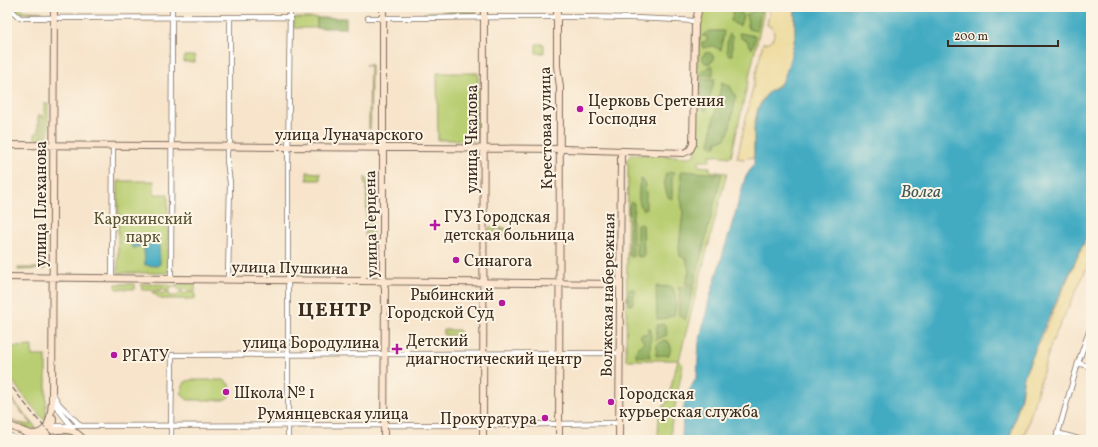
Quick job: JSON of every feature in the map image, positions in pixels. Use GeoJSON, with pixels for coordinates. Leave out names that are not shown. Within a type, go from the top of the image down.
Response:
{"type":"FeatureCollection","features":[{"type":"Feature","properties":{"kind":"street"},"geometry":{"type":"LineString","coordinates":[[8,7],[20,18],[289,17]]}},
{"type":"Feature","properties":{"kind":"street","name":"улица Плеханова"},"geometry":{"type":"LineString","coordinates":[[50,428],[52,398],[54,7]]}},
{"type":"Feature","properties":{"kind":"street"},"geometry":{"type":"LineString","coordinates":[[170,279],[172,7]]}},
{"type":"Feature","properties":{"kind":"street"},"geometry":{"type":"LineString","coordinates":[[288,440],[290,7]]}},
{"type":"Feature","properties":{"kind":"street","name":"улица Герцена"},"geometry":{"type":"LineString","coordinates":[[383,7],[384,440]]}},
{"type":"Feature","properties":{"kind":"street","name":"улица Чкалова"},"geometry":{"type":"LineString","coordinates":[[483,440],[484,7]]}},
{"type":"Feature","properties":{"kind":"street","name":"Крестовая улица"},"geometry":{"type":"LineString","coordinates":[[557,7],[557,66],[560,87],[559,440]]}},
{"type":"Feature","properties":{"kind":"street"},"geometry":{"type":"LineString","coordinates":[[368,18],[557,16],[619,17],[696,21],[699,7]]}},
{"type":"Feature","properties":{"kind":"street"},"geometry":{"type":"LineString","coordinates":[[228,280],[230,183],[227,161],[230,108],[230,18]]}},
{"type":"Feature","properties":{"kind":"street","name":"улица Луначарского"},"geometry":{"type":"LineString","coordinates":[[7,145],[484,148],[687,152],[693,144],[696,21]]}},
{"type":"Feature","properties":{"kind":"street"},"geometry":{"type":"LineString","coordinates":[[112,278],[113,146]]}},
{"type":"Feature","properties":{"kind":"street","name":"Волжская набережная"},"geometry":{"type":"LineString","coordinates":[[618,440],[621,151]]}},
{"type":"Feature","properties":{"kind":"street","name":"улица Пушкина"},"geometry":{"type":"LineString","coordinates":[[7,277],[620,284]]}},
{"type":"Feature","properties":{"kind":"street"},"geometry":{"type":"LineString","coordinates":[[1056,440],[1078,363],[1091,326]]}},
{"type":"Feature","properties":{"kind":"street","name":"улица Бородулина"},"geometry":{"type":"LineString","coordinates":[[171,426],[172,355],[619,353]]}},
{"type":"Feature","properties":{"kind":"street"},"geometry":{"type":"LineString","coordinates":[[1078,363],[1091,367]]}},
{"type":"Feature","properties":{"kind":"street"},"geometry":{"type":"LineString","coordinates":[[52,398],[72,426],[82,437]]}},
{"type":"Feature","properties":{"kind":"street"},"geometry":{"type":"LineString","coordinates":[[52,398],[81,426]]}},
{"type":"Feature","properties":{"kind":"street","name":"Румянцевская улица"},"geometry":{"type":"LineString","coordinates":[[50,428],[72,426],[483,426],[618,423]]}},
{"type":"Feature","properties":{"kind":"street"},"geometry":{"type":"LineString","coordinates":[[7,424],[32,436],[40,437],[50,428],[72,431],[82,437]]}},
{"type":"Feature","properties":{"kind":"street"},"geometry":{"type":"LineString","coordinates":[[171,426],[171,440]]}},
{"type":"Feature","properties":{"kind":"street"},"geometry":{"type":"LineString","coordinates":[[1057,433],[1082,440]]}},
{"type":"Feature","properties":{"kind":"street"},"geometry":{"type":"LineString","coordinates":[[7,434],[17,440]]}},
{"type":"Feature","properties":{"kind":"green space"},"geometry":{"type":"Polygon","coordinates":[[[14,7],[19,7],[24,11],[42,12],[42,16],[40,16],[39,13],[21,13],[20,16],[15,12],[17,10],[14,7]]]}},
{"type":"Feature","properties":{"kind":"green space"},"geometry":{"type":"Polygon","coordinates":[[[703,7],[765,7],[731,157],[710,155],[710,161],[699,161],[699,166],[710,167],[710,171],[727,173],[679,360],[683,365],[671,427],[671,440],[666,440],[666,438],[658,437],[659,414],[667,402],[678,360],[626,360],[628,164],[626,163],[627,159],[632,154],[691,157],[695,154],[698,26],[703,7]]]}},
{"type":"Feature","properties":{"kind":"green space"},"geometry":{"type":"Polygon","coordinates":[[[734,7],[739,7],[743,16],[740,26],[731,21],[734,7]]]}},
{"type":"Feature","properties":{"kind":"green space"},"geometry":{"type":"Polygon","coordinates":[[[756,10],[761,11],[757,31],[748,29],[746,15],[756,10]]]}},
{"type":"Feature","properties":{"kind":"green space"},"geometry":{"type":"Polygon","coordinates":[[[477,12],[477,14],[424,15],[424,13],[477,12]]]}},
{"type":"Feature","properties":{"kind":"green space"},"geometry":{"type":"Polygon","coordinates":[[[294,18],[317,18],[317,28],[294,28],[294,18]]]}},
{"type":"Feature","properties":{"kind":"green space"},"geometry":{"type":"Polygon","coordinates":[[[317,18],[346,18],[346,28],[317,28],[317,18]]]}},
{"type":"Feature","properties":{"kind":"green space"},"geometry":{"type":"Polygon","coordinates":[[[709,31],[724,31],[721,50],[713,46],[703,48],[701,43],[706,41],[708,37],[702,36],[709,31]]]}},
{"type":"Feature","properties":{"kind":"green space"},"geometry":{"type":"Polygon","coordinates":[[[739,33],[756,36],[752,49],[747,41],[741,38],[739,33]]]}},
{"type":"Feature","properties":{"kind":"green space"},"geometry":{"type":"Polygon","coordinates":[[[729,34],[732,36],[732,55],[728,55],[727,52],[729,34]]]}},
{"type":"Feature","properties":{"kind":"green space"},"geometry":{"type":"Polygon","coordinates":[[[536,44],[544,44],[544,53],[536,53],[536,44]]]}},
{"type":"Feature","properties":{"kind":"green space"},"geometry":{"type":"Polygon","coordinates":[[[708,52],[712,54],[714,58],[712,62],[708,64],[704,62],[702,58],[704,54],[708,52]]]}},
{"type":"Feature","properties":{"kind":"green space"},"geometry":{"type":"Polygon","coordinates":[[[184,56],[195,56],[195,62],[184,62],[184,56]]]}},
{"type":"Feature","properties":{"kind":"green space"},"geometry":{"type":"Polygon","coordinates":[[[365,65],[371,65],[370,129],[370,66],[365,65]]]}},
{"type":"Feature","properties":{"kind":"green space"},"geometry":{"type":"Polygon","coordinates":[[[710,66],[713,66],[713,75],[700,75],[701,72],[710,66]]]}},
{"type":"Feature","properties":{"kind":"green space"},"geometry":{"type":"Polygon","coordinates":[[[437,73],[478,73],[478,140],[438,140],[437,73]]]}},
{"type":"Feature","properties":{"kind":"green space"},"geometry":{"type":"Polygon","coordinates":[[[701,78],[715,79],[706,111],[701,108],[701,78]]]}},
{"type":"Feature","properties":{"kind":"green space"},"geometry":{"type":"Polygon","coordinates":[[[722,82],[730,86],[736,97],[729,132],[725,139],[717,141],[716,147],[710,145],[712,127],[722,82]]]}},
{"type":"Feature","properties":{"kind":"green space"},"geometry":{"type":"Polygon","coordinates":[[[44,104],[48,104],[48,134],[43,140],[44,104]]]}},
{"type":"Feature","properties":{"kind":"green space"},"geometry":{"type":"Polygon","coordinates":[[[38,115],[41,115],[41,140],[37,140],[35,138],[35,133],[38,133],[38,115]]]}},
{"type":"Feature","properties":{"kind":"green space"},"geometry":{"type":"Polygon","coordinates":[[[681,171],[722,174],[694,285],[685,284],[689,271],[686,259],[680,256],[679,247],[683,211],[680,193],[681,171]]]}},
{"type":"Feature","properties":{"kind":"green space"},"geometry":{"type":"Polygon","coordinates":[[[307,172],[320,173],[320,180],[307,180],[307,172]]]}},
{"type":"Feature","properties":{"kind":"green space"},"geometry":{"type":"Polygon","coordinates":[[[675,172],[672,177],[672,199],[668,197],[665,188],[666,174],[675,172]]]}},
{"type":"Feature","properties":{"kind":"green space"},"geometry":{"type":"Polygon","coordinates":[[[365,177],[368,180],[369,185],[369,237],[365,237],[367,185],[365,185],[365,177]]]}},
{"type":"Feature","properties":{"kind":"green space"},"geometry":{"type":"Polygon","coordinates":[[[371,178],[373,179],[373,242],[371,238],[371,178]]]}},
{"type":"Feature","properties":{"kind":"green space"},"geometry":{"type":"Polygon","coordinates":[[[641,179],[644,181],[646,193],[646,209],[643,210],[639,195],[641,179]]]}},
{"type":"Feature","properties":{"kind":"green space","name":"Карякинский парк"},"geometry":{"type":"Polygon","coordinates":[[[118,181],[154,181],[154,194],[168,194],[168,273],[118,273],[118,181]]]}},
{"type":"Feature","properties":{"kind":"green space"},"geometry":{"type":"Polygon","coordinates":[[[631,202],[634,203],[633,217],[629,215],[629,206],[631,202]]]}},
{"type":"Feature","properties":{"kind":"green space"},"geometry":{"type":"Polygon","coordinates":[[[630,219],[633,220],[633,257],[629,255],[630,219]]]}},
{"type":"Feature","properties":{"kind":"green space"},"geometry":{"type":"Polygon","coordinates":[[[640,223],[643,225],[644,255],[642,257],[636,256],[637,224],[640,223]]]}},
{"type":"Feature","properties":{"kind":"green space"},"geometry":{"type":"Polygon","coordinates":[[[489,227],[506,228],[506,230],[502,232],[504,236],[499,236],[501,235],[501,229],[495,229],[495,235],[497,236],[489,236],[489,227]]]}},
{"type":"Feature","properties":{"kind":"green space"},"geometry":{"type":"Polygon","coordinates":[[[43,249],[46,249],[45,269],[18,270],[18,268],[43,268],[43,249]]]}},
{"type":"Feature","properties":{"kind":"green space"},"geometry":{"type":"Polygon","coordinates":[[[116,284],[135,284],[135,289],[116,289],[116,284]]]}},
{"type":"Feature","properties":{"kind":"green space"},"geometry":{"type":"Polygon","coordinates":[[[141,284],[168,284],[168,286],[176,286],[176,284],[195,284],[195,291],[188,291],[185,289],[180,291],[177,287],[171,287],[169,291],[163,288],[160,290],[142,290],[141,284]]]}},
{"type":"Feature","properties":{"kind":"green space"},"geometry":{"type":"Polygon","coordinates":[[[656,286],[672,287],[676,301],[674,315],[664,319],[657,319],[656,286]]]}},
{"type":"Feature","properties":{"kind":"green space"},"geometry":{"type":"Polygon","coordinates":[[[678,287],[694,287],[685,320],[678,314],[680,294],[678,287]]]}},
{"type":"Feature","properties":{"kind":"green space"},"geometry":{"type":"Polygon","coordinates":[[[630,289],[634,289],[635,292],[632,305],[630,305],[628,299],[630,289]]]}},
{"type":"Feature","properties":{"kind":"green space"},"geometry":{"type":"Polygon","coordinates":[[[152,292],[160,292],[162,294],[169,292],[170,296],[177,296],[180,292],[185,294],[188,292],[195,292],[195,299],[161,299],[152,292]]]}},
{"type":"Feature","properties":{"kind":"green space"},"geometry":{"type":"Polygon","coordinates":[[[663,324],[666,326],[667,335],[656,340],[657,325],[663,324]]]}},
{"type":"Feature","properties":{"kind":"green space"},"geometry":{"type":"Polygon","coordinates":[[[648,328],[651,329],[650,357],[636,356],[638,348],[644,342],[639,335],[648,333],[648,328]]]}},
{"type":"Feature","properties":{"kind":"green space"},"geometry":{"type":"Polygon","coordinates":[[[443,330],[459,330],[461,333],[459,335],[444,335],[443,330]]]}},
{"type":"Feature","properties":{"kind":"green space"},"geometry":{"type":"Polygon","coordinates":[[[664,340],[669,342],[671,347],[669,355],[656,356],[657,344],[664,340]]]}},
{"type":"Feature","properties":{"kind":"green space"},"geometry":{"type":"Polygon","coordinates":[[[32,346],[32,356],[46,356],[46,420],[43,419],[17,387],[7,368],[7,347],[32,346]]]}},
{"type":"Feature","properties":{"kind":"green space"},"geometry":{"type":"Polygon","coordinates":[[[190,380],[224,380],[230,385],[231,392],[228,398],[223,400],[188,400],[182,394],[182,387],[185,382],[190,380]]]}},
{"type":"Feature","properties":{"kind":"green space"},"geometry":{"type":"Polygon","coordinates":[[[7,393],[34,425],[36,429],[26,428],[7,418],[17,423],[32,424],[9,398],[7,400],[7,393]]]}},
{"type":"Feature","properties":{"kind":"green space"},"geometry":{"type":"Polygon","coordinates":[[[57,432],[72,434],[77,440],[65,440],[61,436],[56,437],[57,432]]]}},
{"type":"Feature","properties":{"kind":"sand"},"geometry":{"type":"Polygon","coordinates":[[[770,7],[795,7],[795,35],[793,53],[784,79],[766,95],[756,116],[754,157],[743,159],[737,158],[763,43],[771,41],[774,37],[773,28],[767,25],[770,7]]]}},
{"type":"Feature","properties":{"kind":"sand"},"geometry":{"type":"Polygon","coordinates":[[[1084,243],[1091,246],[1091,259],[1051,344],[1025,434],[1020,438],[1009,440],[1021,398],[1024,376],[1084,243]]]}},
{"type":"Feature","properties":{"kind":"water","name":"Волга"},"geometry":{"type":"Polygon","coordinates":[[[795,7],[1091,7],[1091,227],[1040,336],[1024,376],[1020,399],[1009,440],[682,440],[683,412],[686,397],[697,376],[699,342],[710,296],[745,178],[754,164],[754,127],[758,108],[767,94],[780,85],[784,78],[795,38],[795,7]]]}},
{"type":"Feature","properties":{"kind":"water"},"geometry":{"type":"Polygon","coordinates":[[[131,238],[135,238],[136,244],[142,245],[147,241],[159,240],[160,264],[157,266],[145,265],[144,249],[141,246],[133,248],[131,238]]]}},
{"type":"Feature","properties":{"kind":"railway"},"geometry":{"type":"LineString","coordinates":[[7,381],[38,420],[57,440]]}},
{"type":"Feature","properties":{"kind":"place","name":"Церковь Сретения Господня"},"geometry":{"type":"Point","coordinates":[580,109]}},
{"type":"Feature","properties":{"kind":"place","name":"ГУЗ Городская детская больница"},"geometry":{"type":"Point","coordinates":[435,225]}},
{"type":"Feature","properties":{"kind":"place","name":"Синагога"},"geometry":{"type":"Point","coordinates":[456,260]}},
{"type":"Feature","properties":{"kind":"place","name":"Рыбинский Городской Суд"},"geometry":{"type":"Point","coordinates":[502,303]}},
{"type":"Feature","properties":{"kind":"place","name":"Детский диагностический центр"},"geometry":{"type":"Point","coordinates":[397,349]}},
{"type":"Feature","properties":{"kind":"place","name":"РГАТУ"},"geometry":{"type":"Point","coordinates":[114,355]}},
{"type":"Feature","properties":{"kind":"place","name":"Школа № 1"},"geometry":{"type":"Point","coordinates":[226,392]}},
{"type":"Feature","properties":{"kind":"place","name":"Городская курьерская служба"},"geometry":{"type":"Point","coordinates":[611,402]}},
{"type":"Feature","properties":{"kind":"place","name":"Прокуратура"},"geometry":{"type":"Point","coordinates":[545,418]}},
{"type":"Feature","properties":{"kind":"district","name":"ЦЕНТР"},"geometry":{"type":"Point","coordinates":[335,309]}}]}
